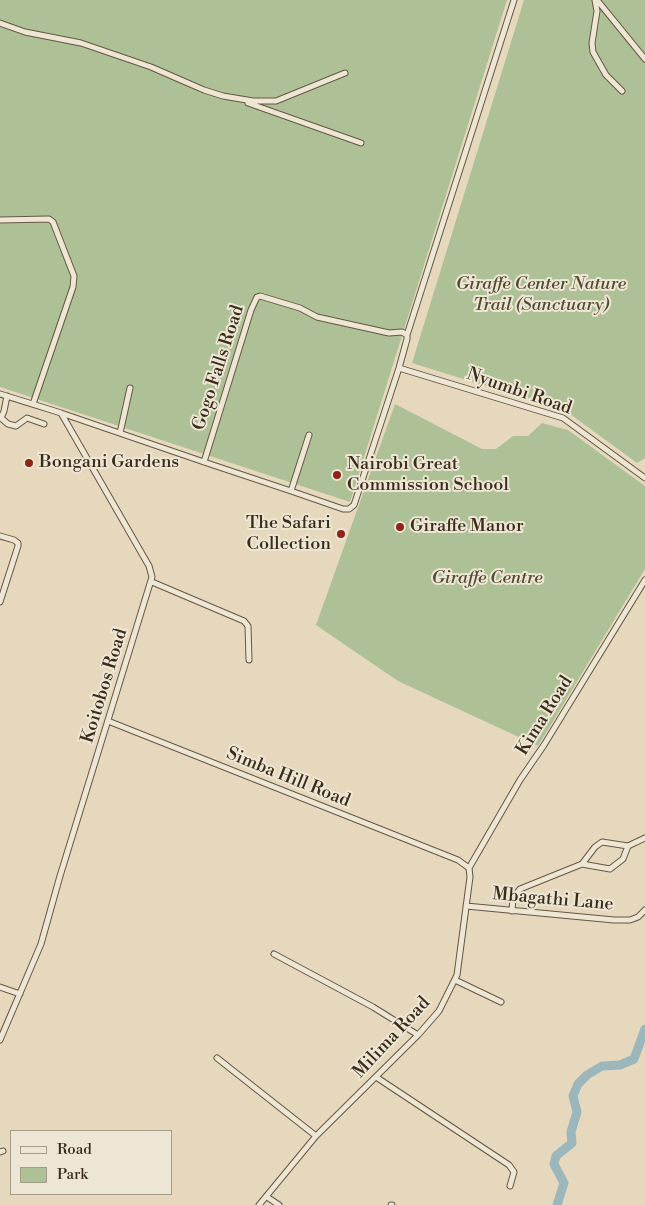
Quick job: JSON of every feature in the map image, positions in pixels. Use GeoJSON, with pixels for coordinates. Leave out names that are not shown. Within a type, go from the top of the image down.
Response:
{"type":"FeatureCollection","features":[{"type":"Feature","properties":{"kind":"street"},"geometry":{"type":"LineString","coordinates":[[0,394],[342,509],[349,509],[354,505],[399,368],[408,339],[407,335],[514,0]]}},
{"type":"Feature","properties":{"kind":"street"},"geometry":{"type":"LineString","coordinates":[[596,0],[645,59]]}},
{"type":"Feature","properties":{"kind":"street"},"geometry":{"type":"LineString","coordinates":[[596,0],[592,43],[593,52],[606,75],[622,91]]}},
{"type":"Feature","properties":{"kind":"street"},"geometry":{"type":"LineString","coordinates":[[0,23],[25,32],[81,43],[151,66],[204,90],[253,101],[276,101],[345,73]]}},
{"type":"Feature","properties":{"kind":"street"},"geometry":{"type":"LineString","coordinates":[[236,98],[361,143]]}},
{"type":"Feature","properties":{"kind":"street"},"geometry":{"type":"LineString","coordinates":[[0,220],[48,219],[53,222],[56,225],[74,276],[73,287],[33,404]]}},
{"type":"Feature","properties":{"kind":"street","name":"Gogo Falls Road"},"geometry":{"type":"LineString","coordinates":[[204,462],[251,310],[257,297],[260,296],[300,308],[317,317],[389,333],[402,332],[407,335]]}},
{"type":"Feature","properties":{"kind":"street","name":"Nyumbi Road"},"geometry":{"type":"LineString","coordinates":[[399,368],[563,418],[645,478]]}},
{"type":"Feature","properties":{"kind":"street"},"geometry":{"type":"LineString","coordinates":[[120,433],[130,388]]}},
{"type":"Feature","properties":{"kind":"street"},"geometry":{"type":"LineString","coordinates":[[7,396],[1,418],[8,424],[16,426],[27,418],[44,424]]}},
{"type":"Feature","properties":{"kind":"street"},"geometry":{"type":"LineString","coordinates":[[61,413],[148,566],[152,582],[244,621],[248,626],[250,660]]}},
{"type":"Feature","properties":{"kind":"street"},"geometry":{"type":"LineString","coordinates":[[291,491],[309,435]]}},
{"type":"Feature","properties":{"kind":"street"},"geometry":{"type":"LineString","coordinates":[[0,536],[14,540],[18,543],[18,546],[0,602]]}},
{"type":"Feature","properties":{"kind":"street","name":"Kima Road"},"geometry":{"type":"LineString","coordinates":[[469,868],[520,780],[544,745],[645,580]]}},
{"type":"Feature","properties":{"kind":"street","name":"Koitobos Road"},"geometry":{"type":"LineString","coordinates":[[0,1040],[41,944],[60,876],[152,582]]}},
{"type":"Feature","properties":{"kind":"street","name":"Simba Hill Road"},"geometry":{"type":"LineString","coordinates":[[108,721],[458,860],[469,868]]}},
{"type":"Feature","properties":{"kind":"street"},"geometry":{"type":"LineString","coordinates":[[512,911],[513,898],[520,889],[582,864],[595,847],[602,842],[628,846],[645,838]]}},
{"type":"Feature","properties":{"kind":"street"},"geometry":{"type":"LineString","coordinates":[[582,864],[610,869],[623,859],[628,846]]}},
{"type":"Feature","properties":{"kind":"street","name":"Milima Road"},"geometry":{"type":"LineString","coordinates":[[259,1205],[316,1136],[418,1035],[439,1010],[455,980],[470,877],[469,868]]}},
{"type":"Feature","properties":{"kind":"street","name":"Mbagathi Lane"},"geometry":{"type":"LineString","coordinates":[[466,906],[614,920],[630,920],[645,910]]}},
{"type":"Feature","properties":{"kind":"street"},"geometry":{"type":"LineString","coordinates":[[274,954],[418,1035]]}},
{"type":"Feature","properties":{"kind":"street"},"geometry":{"type":"LineString","coordinates":[[455,980],[501,1002]]}},
{"type":"Feature","properties":{"kind":"street"},"geometry":{"type":"LineString","coordinates":[[0,987],[20,994]]}},
{"type":"Feature","properties":{"kind":"street"},"geometry":{"type":"LineString","coordinates":[[217,1058],[316,1136]]}},
{"type":"Feature","properties":{"kind":"street"},"geometry":{"type":"LineString","coordinates":[[376,1077],[509,1165],[514,1172],[510,1186]]}},
{"type":"Feature","properties":{"kind":"street"},"geometry":{"type":"LineString","coordinates":[[267,1197],[279,1205]]}},
{"type":"Feature","properties":{"kind":"green space"},"geometry":{"type":"Polygon","coordinates":[[[0,0],[507,0],[350,502],[0,387],[0,0]]]}},
{"type":"Feature","properties":{"kind":"green space","name":"Giraffe Center Nature Trail (Sanctuary)"},"geometry":{"type":"Polygon","coordinates":[[[524,0],[645,0],[645,458],[637,463],[566,411],[412,363],[524,0]]]}},
{"type":"Feature","properties":{"kind":"green space","name":"Giraffe Centre"},"geometry":{"type":"Polygon","coordinates":[[[395,404],[482,449],[496,449],[513,436],[528,436],[542,423],[568,430],[645,486],[645,569],[538,746],[398,681],[316,625],[395,404]]]}},
{"type":"Feature","properties":{"kind":"waterway"},"geometry":{"type":"LineString","coordinates":[[557,1205],[564,1183],[554,1164],[556,1156],[572,1143],[571,1132],[577,1112],[573,1096],[578,1084],[587,1075],[602,1066],[620,1065],[634,1059],[645,1029]]}},
{"type":"Feature","properties":{"kind":"place","name":"Bongani Gardens"},"geometry":{"type":"Point","coordinates":[29,463]}},
{"type":"Feature","properties":{"kind":"place","name":"Nairobi Great Commission School"},"geometry":{"type":"Point","coordinates":[337,475]}},
{"type":"Feature","properties":{"kind":"place","name":"Giraffe Manor"},"geometry":{"type":"Point","coordinates":[400,527]}},
{"type":"Feature","properties":{"kind":"place","name":"The Safari Collection"},"geometry":{"type":"Point","coordinates":[341,534]}}]}
